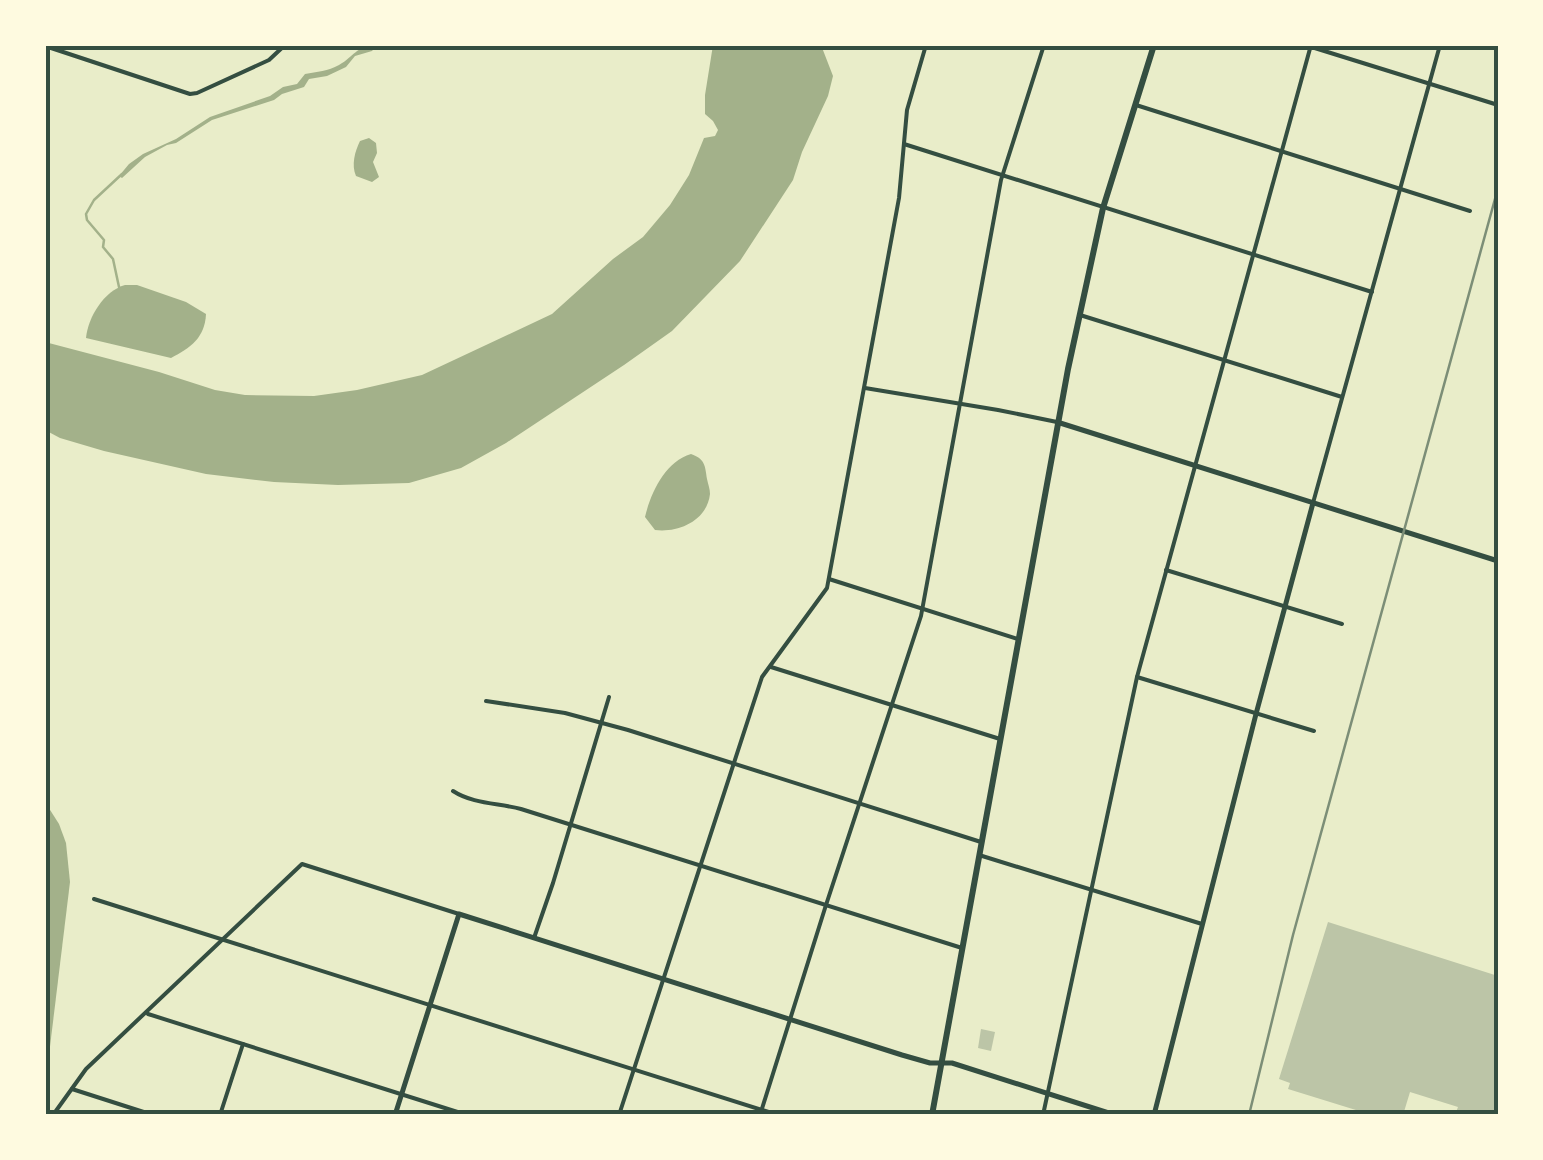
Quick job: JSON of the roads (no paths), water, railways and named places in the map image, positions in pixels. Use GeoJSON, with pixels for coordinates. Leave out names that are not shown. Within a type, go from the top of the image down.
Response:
{"type":"FeatureCollection","features":[{"type":"Feature","properties":{"kind":"main road"},"geometry":{"type":"LineString","coordinates":[[932,1115],[1057,422],[1103,208],[1154,45]]}},
{"type":"Feature","properties":{"kind":"street"},"geometry":{"type":"LineString","coordinates":[[45,46],[190,94],[270,60],[286,45]]}},
{"type":"Feature","properties":{"kind":"street"},"geometry":{"type":"LineString","coordinates":[[619,1115],[762,678],[825,592],[829,579],[899,198],[906,110],[926,45]]}},
{"type":"Feature","properties":{"kind":"street"},"geometry":{"type":"LineString","coordinates":[[761,1112],[923,608],[1002,176],[1044,45]]}},
{"type":"Feature","properties":{"kind":"street"},"geometry":{"type":"LineString","coordinates":[[1154,1115],[1256,714],[1440,45]]}},
{"type":"Feature","properties":{"kind":"street"},"geometry":{"type":"LineString","coordinates":[[1043,1115],[1137,676],[1309,46],[1498,105]]}},
{"type":"Feature","properties":{"kind":"street"},"geometry":{"type":"LineString","coordinates":[[1135,105],[1470,212]]}},
{"type":"Feature","properties":{"kind":"street"},"geometry":{"type":"LineString","coordinates":[[903,144],[1372,292]]}},
{"type":"Feature","properties":{"kind":"street"},"geometry":{"type":"LineString","coordinates":[[1080,314],[1342,398]]}},
{"type":"Feature","properties":{"kind":"street"},"geometry":{"type":"LineString","coordinates":[[864,388],[1057,422],[1498,561]]}},
{"type":"Feature","properties":{"kind":"street"},"geometry":{"type":"LineString","coordinates":[[1166,570],[1342,624]]}},
{"type":"Feature","properties":{"kind":"street"},"geometry":{"type":"LineString","coordinates":[[829,579],[1018,638]]}},
{"type":"Feature","properties":{"kind":"street"},"geometry":{"type":"LineString","coordinates":[[770,666],[1000,739]]}},
{"type":"Feature","properties":{"kind":"street"},"geometry":{"type":"LineString","coordinates":[[1137,676],[1314,731]]}},
{"type":"Feature","properties":{"kind":"street"},"geometry":{"type":"LineString","coordinates":[[534,938],[609,697]]}},
{"type":"Feature","properties":{"kind":"street"},"geometry":{"type":"LineString","coordinates":[[486,702],[564,713],[602,723],[982,842]]}},
{"type":"Feature","properties":{"kind":"street"},"geometry":{"type":"LineString","coordinates":[[454,791],[470,800],[500,804],[571,825],[962,948]]}},
{"type":"Feature","properties":{"kind":"street"},"geometry":{"type":"LineString","coordinates":[[979,855],[1202,924]]}},
{"type":"Feature","properties":{"kind":"street"},"geometry":{"type":"LineString","coordinates":[[53,1115],[86,1069],[302,864],[930,1063],[952,1063],[1115,1115]]}},
{"type":"Feature","properties":{"kind":"street"},"geometry":{"type":"LineString","coordinates":[[94,900],[778,1115]]}},
{"type":"Feature","properties":{"kind":"street"},"geometry":{"type":"LineString","coordinates":[[396,1115],[460,914]]}},
{"type":"Feature","properties":{"kind":"street"},"geometry":{"type":"LineString","coordinates":[[146,1013],[467,1115]]}},
{"type":"Feature","properties":{"kind":"street"},"geometry":{"type":"LineString","coordinates":[[220,1115],[243,1044]]}},
{"type":"Feature","properties":{"kind":"street"},"geometry":{"type":"LineString","coordinates":[[70,1088],[153,1115]]}},
{"type":"Feature","properties":{"kind":"waterway"},"geometry":{"type":"LineString","coordinates":[[119,287],[113,259],[86,214],[94,200],[122,174]]}},
{"type":"Feature","properties":{"kind":"railway"},"geometry":{"type":"LineString","coordinates":[[1249,1115],[1293,935],[1498,188]]}}]}
